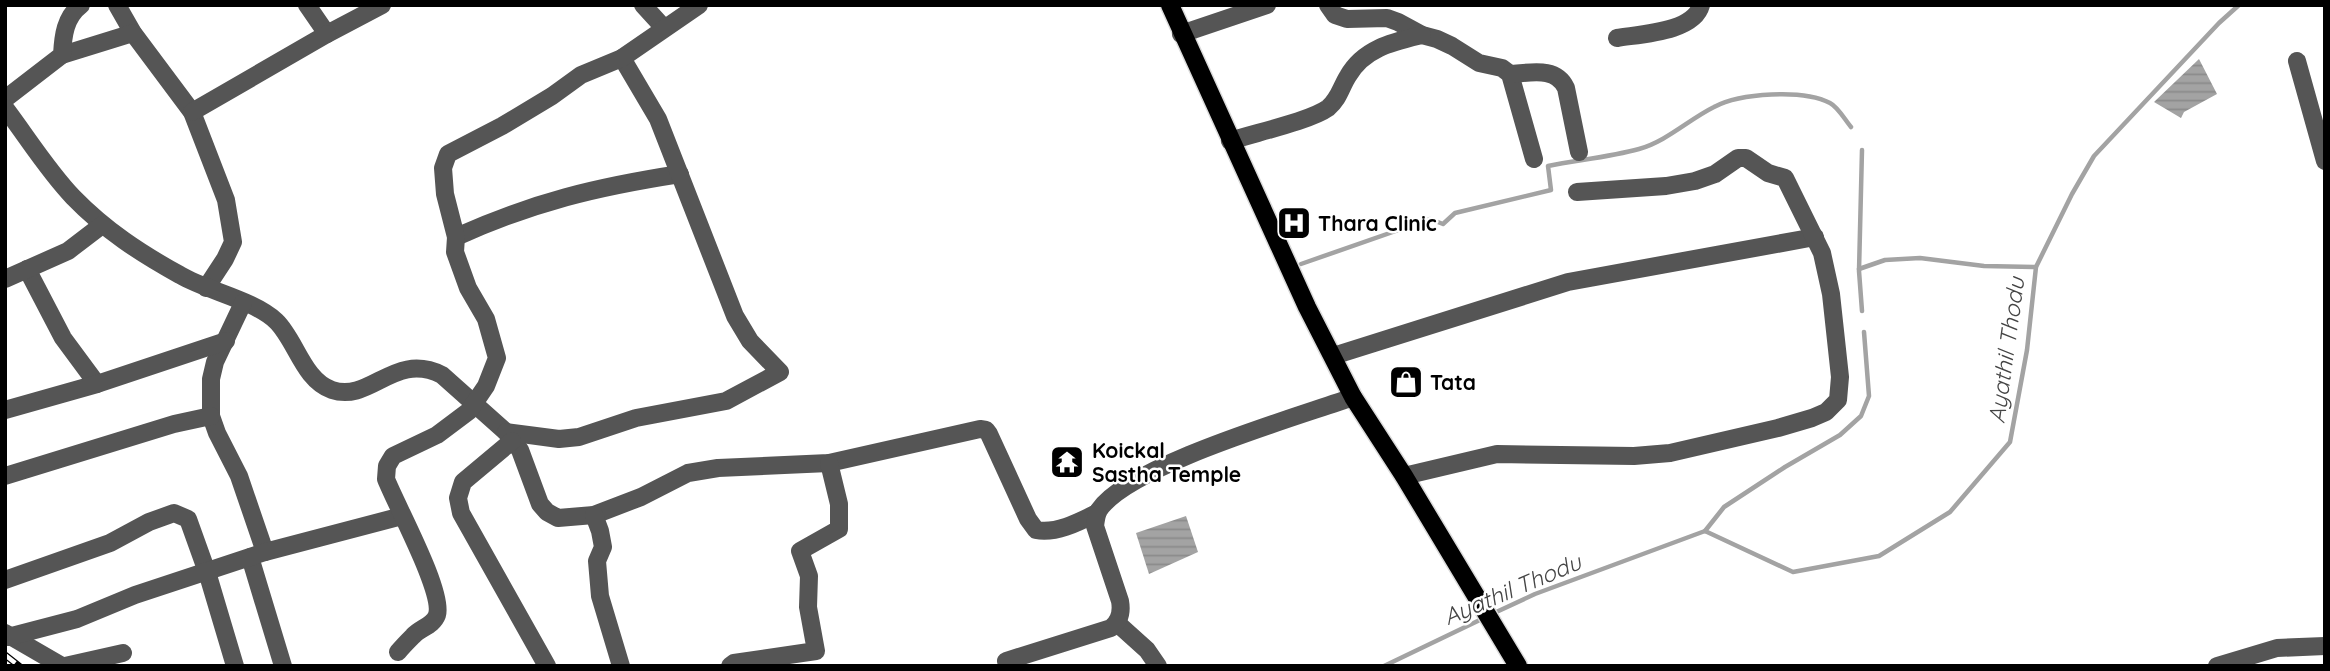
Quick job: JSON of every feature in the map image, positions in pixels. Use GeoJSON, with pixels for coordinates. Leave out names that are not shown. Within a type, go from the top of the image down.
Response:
{"type":"FeatureCollection","features":[{"type":"Feature","properties":{"kind":"main road"},"geometry":{"type":"LineString","coordinates":[[1170,5],[1307,307],[1353,397],[1515,659]]}},
{"type":"Feature","properties":{"kind":"street"},"geometry":{"type":"LineString","coordinates":[[62,55],[63,32],[74,11],[81,5]]}},
{"type":"Feature","properties":{"kind":"street"},"geometry":{"type":"LineString","coordinates":[[117,5],[133,33],[192,113],[226,200],[233,242],[206,288]]}},
{"type":"Feature","properties":{"kind":"street"},"geometry":{"type":"LineString","coordinates":[[307,5],[327,34]]}},
{"type":"Feature","properties":{"kind":"street"},"geometry":{"type":"LineString","coordinates":[[192,113],[382,5]]}},
{"type":"Feature","properties":{"kind":"street"},"geometry":{"type":"LineString","coordinates":[[643,5],[664,28]]}},
{"type":"Feature","properties":{"kind":"street"},"geometry":{"type":"LineString","coordinates":[[398,652],[415,633],[433,622],[438,614],[430,579],[386,479],[387,466],[393,456],[437,435],[469,411],[486,386],[497,358],[486,319],[468,288],[455,252],[456,237],[445,194],[443,168],[448,154],[502,126],[581,75],[622,58],[699,5]]}},
{"type":"Feature","properties":{"kind":"street"},"geometry":{"type":"LineString","coordinates":[[1181,34],[1267,5]]}},
{"type":"Feature","properties":{"kind":"street"},"geometry":{"type":"LineString","coordinates":[[1328,5],[1335,15],[1347,19],[1387,18],[1445,43],[1479,63],[1502,68],[1510,74],[1534,159]]}},
{"type":"Feature","properties":{"kind":"street"},"geometry":{"type":"LineString","coordinates":[[1617,38],[1683,25],[1699,13],[1701,5]]}},
{"type":"Feature","properties":{"kind":"street"},"geometry":{"type":"LineString","coordinates":[[5,99],[62,55],[133,33]]}},
{"type":"Feature","properties":{"kind":"street"},"geometry":{"type":"LineString","coordinates":[[1230,141],[1313,116],[1337,99],[1354,65],[1370,52],[1390,43],[1422,35]]}},
{"type":"Feature","properties":{"kind":"street"},"geometry":{"type":"LineString","coordinates":[[547,666],[461,513],[458,498],[463,482],[509,436],[558,439],[579,437],[636,418],[726,401],[780,372],[750,341],[735,316],[658,119],[622,58]]}},
{"type":"Feature","properties":{"kind":"street"},"geometry":{"type":"LineString","coordinates":[[2297,61],[2325,161]]}},
{"type":"Feature","properties":{"kind":"street"},"geometry":{"type":"LineString","coordinates":[[1510,74],[1552,73],[1562,80],[1579,152]]}},
{"type":"Feature","properties":{"kind":"street"},"geometry":{"type":"LineString","coordinates":[[5,108],[71,195],[102,225],[148,258],[275,320],[313,376],[323,386],[336,391],[351,392],[405,369],[430,369],[443,375],[509,436],[520,450],[537,497],[547,512],[558,518],[594,515],[641,497],[688,473],[718,468],[829,463],[986,430],[1028,519],[1036,530],[1042,532],[1097,513],[1114,495],[1177,460],[1353,397]]}},
{"type":"Feature","properties":{"kind":"street"},"geometry":{"type":"LineString","coordinates":[[1404,476],[1497,454],[1633,456],[1670,453],[1778,428],[1826,412],[1838,400],[1840,377],[1822,253],[1785,178],[1768,173],[1746,158],[1738,158],[1715,174],[1695,181],[1666,186],[1577,192]]}},
{"type":"Feature","properties":{"kind":"street"},"geometry":{"type":"LineString","coordinates":[[456,237],[500,217],[561,197],[680,174]]}},
{"type":"Feature","properties":{"kind":"street"},"geometry":{"type":"LineString","coordinates":[[5,279],[68,251],[102,225]]}},
{"type":"Feature","properties":{"kind":"street"},"geometry":{"type":"LineString","coordinates":[[1332,356],[1568,282],[1815,237]]}},
{"type":"Feature","properties":{"kind":"street"},"geometry":{"type":"LineString","coordinates":[[27,269],[63,338],[97,384]]}},
{"type":"Feature","properties":{"kind":"street"},"geometry":{"type":"LineString","coordinates":[[243,303],[215,362],[211,379],[211,416],[239,476],[283,666]]}},
{"type":"Feature","properties":{"kind":"street"},"geometry":{"type":"LineString","coordinates":[[5,410],[97,384],[226,341]]}},
{"type":"Feature","properties":{"kind":"street"},"geometry":{"type":"LineString","coordinates":[[5,476],[174,424],[211,416]]}},
{"type":"Feature","properties":{"kind":"street"},"geometry":{"type":"LineString","coordinates":[[730,666],[734,663],[816,651],[808,607],[809,576],[800,551],[839,529],[839,504],[829,463]]}},
{"type":"Feature","properties":{"kind":"street"},"geometry":{"type":"LineString","coordinates":[[5,580],[100,547],[149,522],[174,513],[188,519],[235,666]]}},
{"type":"Feature","properties":{"kind":"street"},"geometry":{"type":"LineString","coordinates":[[1006,661],[1111,628],[1117,623],[1122,608],[1099,544],[1095,526],[1097,513]]}},
{"type":"Feature","properties":{"kind":"street"},"geometry":{"type":"LineString","coordinates":[[594,515],[603,547],[597,561],[600,596],[621,666]]}},
{"type":"Feature","properties":{"kind":"street"},"geometry":{"type":"LineString","coordinates":[[7,635],[77,619],[135,595],[257,554],[402,516]]}},
{"type":"Feature","properties":{"kind":"street"},"geometry":{"type":"LineString","coordinates":[[1117,623],[1147,650],[1158,666]]}},
{"type":"Feature","properties":{"kind":"street"},"geometry":{"type":"LineString","coordinates":[[7,635],[64,666],[123,653]]}},
{"type":"Feature","properties":{"kind":"street"},"geometry":{"type":"LineString","coordinates":[[2217,666],[2277,648],[2325,646]]}},
{"type":"Feature","properties":{"kind":"shaded area"},"geometry":{"type":"Polygon","coordinates":[[[2199,59],[2217,94],[2184,112],[2181,118],[2154,102],[2199,59]]]}},
{"type":"Feature","properties":{"kind":"shaded area"},"geometry":{"type":"Polygon","coordinates":[[[1186,516],[1198,552],[1149,574],[1136,533],[1186,516]]]}},
{"type":"Feature","properties":{"kind":"waterway","name":"Ayathil Thodu"},"geometry":{"type":"LineString","coordinates":[[1492,614],[1535,594],[1705,531],[1793,572],[1879,556],[1950,512],[2010,442],[2027,350],[2036,267],[2072,194],[2094,156],[2239,5]]}},
{"type":"Feature","properties":{"kind":"waterway"},"geometry":{"type":"LineString","coordinates":[[1301,264],[1430,219],[1443,224],[1455,213],[1551,190],[1548,166],[1639,149],[1668,136],[1714,107],[1739,98],[1788,94],[1818,99],[1833,105],[1851,127]]}},
{"type":"Feature","properties":{"kind":"waterway"},"geometry":{"type":"LineString","coordinates":[[1862,150],[1859,271],[1862,311]]}},
{"type":"Feature","properties":{"kind":"waterway"},"geometry":{"type":"LineString","coordinates":[[1859,269],[1885,260],[1920,258],[1984,266],[2036,267]]}},
{"type":"Feature","properties":{"kind":"waterway"},"geometry":{"type":"LineString","coordinates":[[1705,531],[1724,507],[1840,435],[1861,416],[1869,396],[1864,332]]}},
{"type":"Feature","properties":{"kind":"waterway","name":"Ayathil Thodu"},"geometry":{"type":"LineString","coordinates":[[1384,666],[1484,618]]}},
{"type":"Feature","properties":{"kind":"railway"},"geometry":{"type":"LineString","coordinates":[[5,655],[19,666]]}},
{"type":"Feature","properties":{"kind":"place","name":"Thara Clinic"},"geometry":{"type":"Point","coordinates":[1294,223]}},
{"type":"Feature","properties":{"kind":"place","name":"Tata"},"geometry":{"type":"Point","coordinates":[1406,382]}},
{"type":"Feature","properties":{"kind":"place","name":"Koickal Sastha Temple"},"geometry":{"type":"Point","coordinates":[1067,462]}}]}
